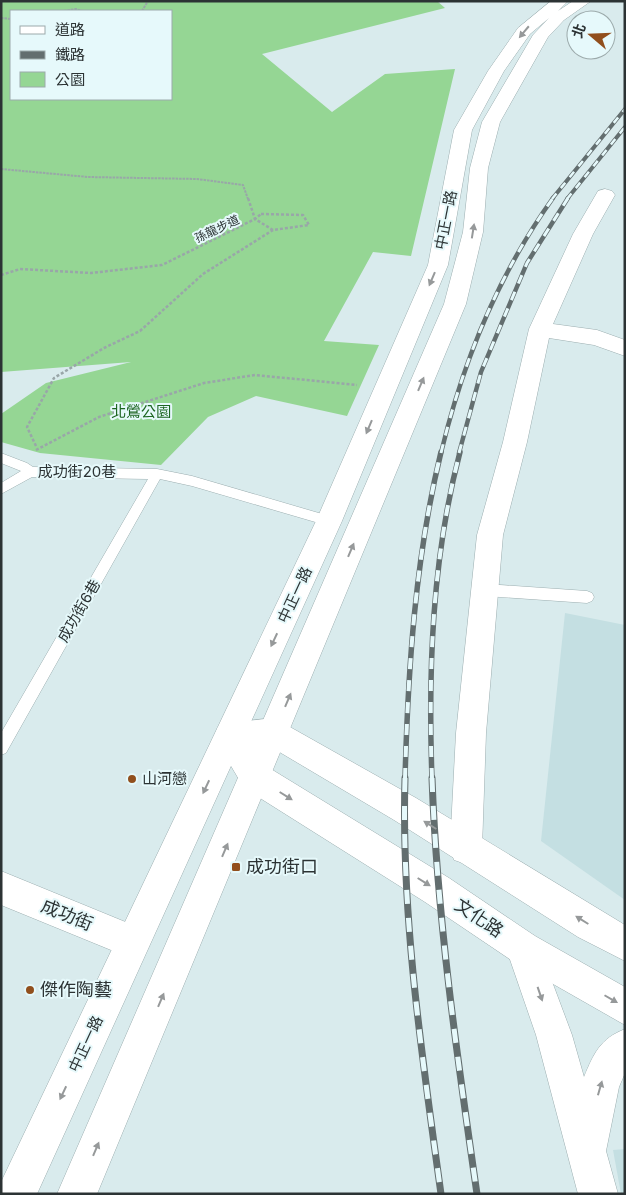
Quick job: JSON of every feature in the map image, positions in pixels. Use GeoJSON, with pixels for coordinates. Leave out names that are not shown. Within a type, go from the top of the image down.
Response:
{"type":"FeatureCollection","features":[{"type":"Feature","properties":{"kind":"main road","name":"中正一路"},"geometry":{"type":"LineString","coordinates":[[16,1194],[329,521],[438,265],[464,130],[496,71],[524,31],[561,1]]}},
{"type":"Feature","properties":{"kind":"main road","name":"中正一路"},"geometry":{"type":"LineString","coordinates":[[77,1194],[455,304],[473,232],[479,168],[491,122],[541,35],[559,17],[584,1]]}},
{"type":"Feature","properties":{"kind":"main road"},"geometry":{"type":"LineString","coordinates":[[466,848],[471,733],[490,535],[515,442],[540,329],[583,234],[605,195]]}},
{"type":"Feature","properties":{"kind":"main road"},"geometry":{"type":"LineString","coordinates":[[540,329],[597,338],[625,348]]}},
{"type":"Feature","properties":{"kind":"main road"},"geometry":{"type":"LineString","coordinates":[[230,737],[274,732],[466,848],[590,926],[625,944]]}},
{"type":"Feature","properties":{"kind":"main road","name":"文化路"},"geometry":{"type":"LineString","coordinates":[[230,737],[255,777],[437,890],[524,948],[625,1007]]}},
{"type":"Feature","properties":{"kind":"main road","name":"成功街"},"geometry":{"type":"LineString","coordinates":[[1,888],[133,942]]}},
{"type":"Feature","properties":{"kind":"main road"},"geometry":{"type":"LineString","coordinates":[[524,948],[554,1035],[598,1194]]}},
{"type":"Feature","properties":{"kind":"main road"},"geometry":{"type":"LineString","coordinates":[[586,1152],[600,1085],[613,1057],[625,1047]]}},
{"type":"Feature","properties":{"kind":"lane"},"geometry":{"type":"LineString","coordinates":[[1,458],[27,469]]}},
{"type":"Feature","properties":{"kind":"lane","name":"成功街20巷"},"geometry":{"type":"LineString","coordinates":[[1,489],[27,469],[158,474],[192,481],[329,521]]}},
{"type":"Feature","properties":{"kind":"lane","name":"成功街6巷"},"geometry":{"type":"LineString","coordinates":[[1,748],[158,474]]}},
{"type":"Feature","properties":{"kind":"lane"},"geometry":{"type":"LineString","coordinates":[[486,590],[587,597]]}},
{"type":"Feature","properties":{"kind":"path","name":"孫龍步道"},"geometry":{"type":"LineString","coordinates":[[1,170],[88,178],[197,179],[243,185],[255,219],[162,265],[91,273],[20,269],[1,275]]}},
{"type":"Feature","properties":{"kind":"path"},"geometry":{"type":"LineString","coordinates":[[36,446],[27,427],[54,378],[104,348],[140,331],[203,274],[273,230],[309,225],[303,215],[284,212],[273,216],[261,214],[255,219],[273,230]]}},
{"type":"Feature","properties":{"kind":"path"},"geometry":{"type":"LineString","coordinates":[[27,469],[37,449],[99,416],[204,383],[255,375],[308,379],[349,386],[388,382]]}},
{"type":"Feature","properties":{"kind":"shaded area"},"geometry":{"type":"Polygon","coordinates":[[[565,613],[625,625],[625,900],[541,841],[565,613]]]}},
{"type":"Feature","properties":{"kind":"shaded area"},"geometry":{"type":"Polygon","coordinates":[[[625,1149],[625,1194],[621,1194],[613,1150],[625,1149]]]}},
{"type":"Feature","properties":{"kind":"green space","name":"北鶯公園"},"geometry":{"type":"Polygon","coordinates":[[[1,1],[437,1],[445,8],[262,54],[332,112],[385,74],[455,69],[411,256],[373,252],[324,341],[379,345],[347,416],[256,396],[208,417],[161,465],[40,453],[1,442],[1,414],[46,383],[131,362],[1,372],[1,1]]]}},
{"type":"Feature","properties":{"kind":"railway"},"geometry":{"type":"LineString","coordinates":[[552,199],[625,109]]}},
{"type":"Feature","properties":{"kind":"railway"},"geometry":{"type":"LineString","coordinates":[[567,199],[625,127]]}},
{"type":"Feature","properties":{"kind":"railway"},"geometry":{"type":"LineString","coordinates":[[441,453],[460,385],[499,288],[515,257],[553,198]]}},
{"type":"Feature","properties":{"kind":"railway"},"geometry":{"type":"LineString","coordinates":[[459,453],[481,372],[527,263],[568,198]]}},
{"type":"Feature","properties":{"kind":"railway"},"geometry":{"type":"LineString","coordinates":[[405,779],[414,614],[425,533],[441,452]]}},
{"type":"Feature","properties":{"kind":"railway"},"geometry":{"type":"LineString","coordinates":[[432,779],[431,697],[434,614],[443,532],[460,452]]}},
{"type":"Feature","properties":{"kind":"railway"},"geometry":{"type":"LineString","coordinates":[[432,778],[443,934],[455,1038],[477,1194]]}},
{"type":"Feature","properties":{"kind":"railway"},"geometry":{"type":"LineString","coordinates":[[405,779],[406,882],[414,986],[441,1194]]}},
{"type":"Feature","properties":{"kind":"place","name":"山河戀"},"geometry":{"type":"Point","coordinates":[132,779]}},
{"type":"Feature","properties":{"kind":"place","name":"成功街口"},"geometry":{"type":"Point","coordinates":[236,867]}},
{"type":"Feature","properties":{"kind":"place","name":"傑作陶藝"},"geometry":{"type":"Point","coordinates":[30,990]}}]}
